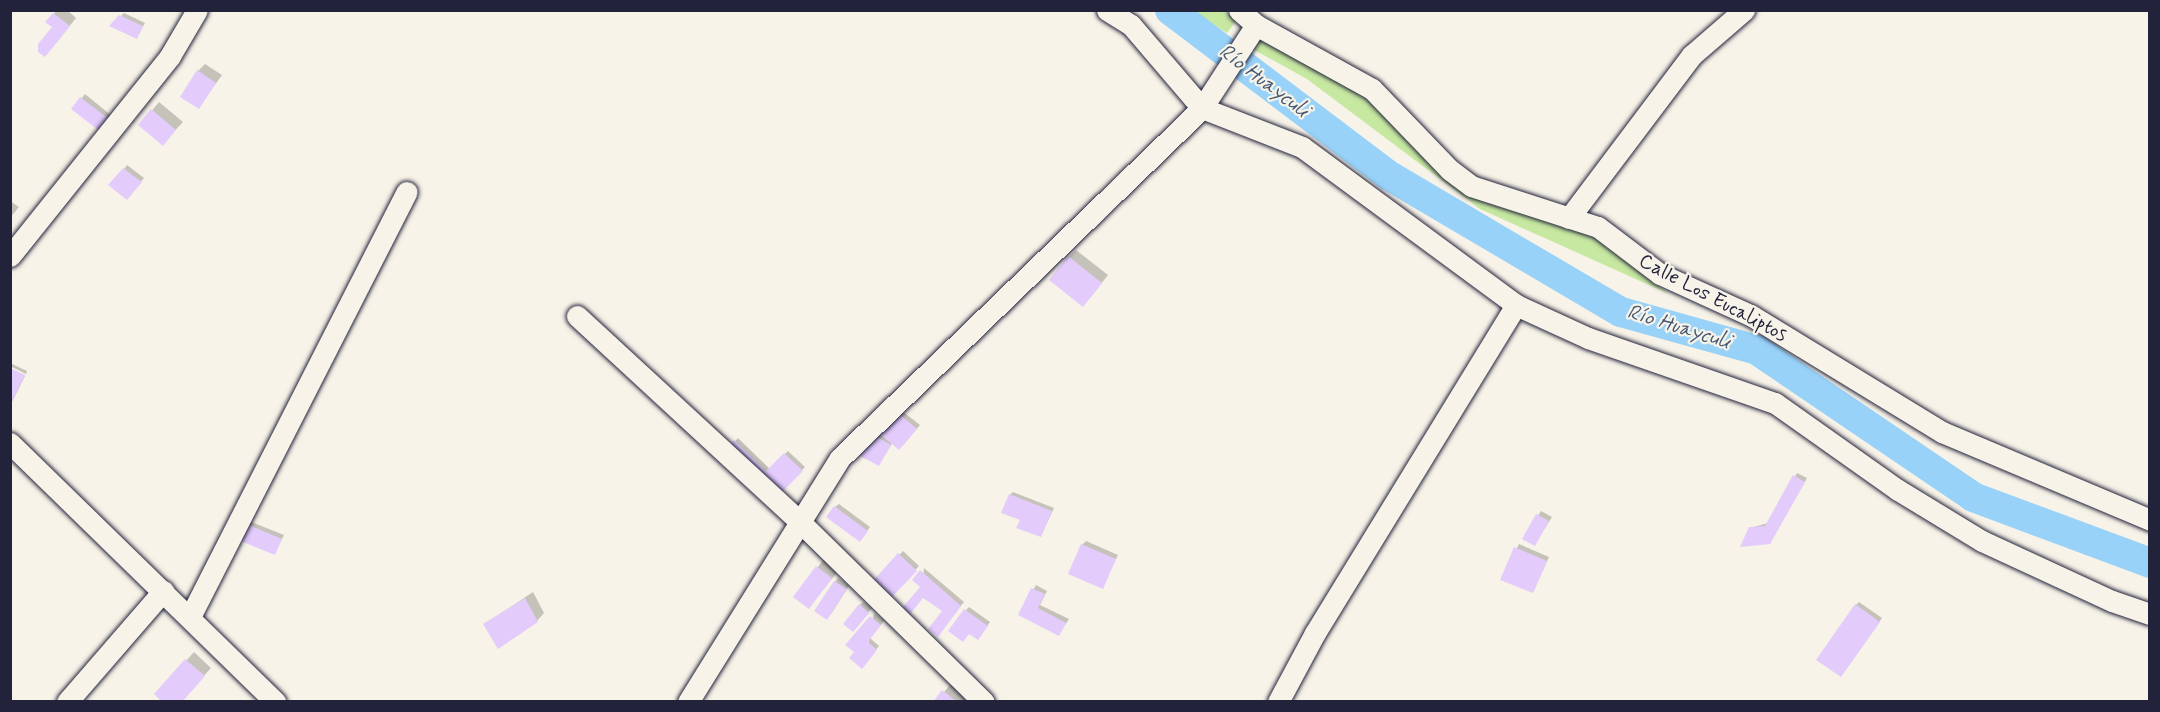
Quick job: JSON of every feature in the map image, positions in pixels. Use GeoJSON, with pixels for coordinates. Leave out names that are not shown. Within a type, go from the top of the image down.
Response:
{"type":"FeatureCollection","features":[{"type":"Feature","properties":{"kind":"street"},"geometry":{"type":"LineString","coordinates":[[10,256],[170,56],[197,10]]}},
{"type":"Feature","properties":{"kind":"street"},"geometry":{"type":"LineString","coordinates":[[1107,10],[1138,32],[1207,99],[1302,147],[1516,304],[1588,338],[1775,403],[1899,490],[1982,540],[2112,601],[2150,614]]}},
{"type":"Feature","properties":{"kind":"street","name":"Calle Los Eucaliptos"},"geometry":{"type":"LineString","coordinates":[[1239,10],[1251,32],[1372,89],[1450,171],[1471,186],[1598,227],[1660,274],[1752,316],[1942,432],[2150,520]]}},
{"type":"Feature","properties":{"kind":"street"},"geometry":{"type":"LineString","coordinates":[[1569,218],[1692,55],[1744,10]]}},
{"type":"Feature","properties":{"kind":"street"},"geometry":{"type":"LineString","coordinates":[[688,702],[798,520],[840,458],[881,414],[1207,99],[1251,32]]}},
{"type":"Feature","properties":{"kind":"street"},"geometry":{"type":"LineString","coordinates":[[189,617],[407,192]]}},
{"type":"Feature","properties":{"kind":"street"},"geometry":{"type":"LineString","coordinates":[[1278,702],[1315,633],[1516,304]]}},
{"type":"Feature","properties":{"kind":"street"},"geometry":{"type":"LineString","coordinates":[[577,316],[798,520],[984,702]]}},
{"type":"Feature","properties":{"kind":"street"},"geometry":{"type":"LineString","coordinates":[[10,443],[275,702]]}},
{"type":"Feature","properties":{"kind":"street"},"geometry":{"type":"LineString","coordinates":[[67,702],[163,591]]}},
{"type":"Feature","properties":{"kind":"green space"},"geometry":{"type":"Polygon","coordinates":[[[1193,11],[1225,11],[1236,21],[1227,33],[1193,11]]]}},
{"type":"Feature","properties":{"kind":"green space"},"geometry":{"type":"Polygon","coordinates":[[[1258,38],[1368,95],[1440,169],[1593,236],[1669,294],[1480,209],[1307,79],[1249,47],[1258,38]]]}},
{"type":"Feature","properties":{"kind":"building"},"geometry":{"type":"Polygon","coordinates":[[[53,13],[70,26],[45,57],[38,52],[38,44],[52,27],[45,22],[53,13]]]}},
{"type":"Feature","properties":{"kind":"building"},"geometry":{"type":"Polygon","coordinates":[[[119,15],[143,26],[137,39],[109,26],[119,15]]]}},
{"type":"Feature","properties":{"kind":"building"},"geometry":{"type":"Polygon","coordinates":[[[197,70],[216,83],[199,109],[180,97],[197,70]]]}},
{"type":"Feature","properties":{"kind":"building"},"geometry":{"type":"Polygon","coordinates":[[[80,97],[110,120],[101,132],[71,109],[80,97]]]}},
{"type":"Feature","properties":{"kind":"building"},"geometry":{"type":"Polygon","coordinates":[[[151,109],[176,130],[163,146],[138,125],[151,109]]]}},
{"type":"Feature","properties":{"kind":"building"},"geometry":{"type":"Polygon","coordinates":[[[123,168],[142,182],[127,200],[108,185],[123,168]]]}},
{"type":"Feature","properties":{"kind":"building"},"geometry":{"type":"Polygon","coordinates":[[[1068,256],[1102,283],[1083,307],[1049,280],[1068,256]]]}},
{"type":"Feature","properties":{"kind":"building"},"geometry":{"type":"Polygon","coordinates":[[[10,368],[25,375],[10,405],[10,368]]]}},
{"type":"Feature","properties":{"kind":"building"},"geometry":{"type":"Polygon","coordinates":[[[898,413],[917,429],[899,450],[880,434],[898,413]]]}},
{"type":"Feature","properties":{"kind":"building"},"geometry":{"type":"Polygon","coordinates":[[[872,434],[891,445],[879,466],[860,456],[872,434]]]}},
{"type":"Feature","properties":{"kind":"building"},"geometry":{"type":"Polygon","coordinates":[[[734,440],[766,471],[784,453],[803,471],[777,497],[726,449],[734,440]]]}},
{"type":"Feature","properties":{"kind":"building"},"geometry":{"type":"Polygon","coordinates":[[[1793,475],[1805,482],[1770,544],[1740,547],[1749,527],[1765,526],[1793,475]]]}},
{"type":"Feature","properties":{"kind":"building"},"geometry":{"type":"Polygon","coordinates":[[[1009,494],[1052,511],[1041,537],[1016,528],[1020,520],[1001,513],[1009,494]]]}},
{"type":"Feature","properties":{"kind":"building"},"geometry":{"type":"Polygon","coordinates":[[[834,506],[868,531],[860,542],[826,517],[834,506]]]}},
{"type":"Feature","properties":{"kind":"building"},"geometry":{"type":"Polygon","coordinates":[[[1536,514],[1549,521],[1535,546],[1522,539],[1536,514]]]}},
{"type":"Feature","properties":{"kind":"building"},"geometry":{"type":"Polygon","coordinates":[[[244,523],[282,539],[275,555],[238,540],[244,523]]]}},
{"type":"Feature","properties":{"kind":"building"},"geometry":{"type":"Polygon","coordinates":[[[1081,544],[1116,559],[1103,589],[1068,574],[1081,544]]]}},
{"type":"Feature","properties":{"kind":"building"},"geometry":{"type":"Polygon","coordinates":[[[1514,547],[1547,561],[1533,593],[1500,580],[1514,547]]]}},
{"type":"Feature","properties":{"kind":"building"},"geometry":{"type":"Polygon","coordinates":[[[898,553],[917,571],[890,599],[872,582],[898,553]]]}},
{"type":"Feature","properties":{"kind":"building"},"geometry":{"type":"Polygon","coordinates":[[[816,566],[832,578],[809,609],[793,597],[816,566]]]}},
{"type":"Feature","properties":{"kind":"building"},"geometry":{"type":"Polygon","coordinates":[[[920,570],[961,606],[938,637],[928,629],[942,611],[923,598],[907,618],[899,612],[920,587],[912,580],[920,570]]]}},
{"type":"Feature","properties":{"kind":"building"},"geometry":{"type":"Polygon","coordinates":[[[834,581],[847,589],[827,620],[814,611],[834,581]]]}},
{"type":"Feature","properties":{"kind":"building"},"geometry":{"type":"Polygon","coordinates":[[[1031,588],[1045,594],[1038,608],[1066,623],[1059,636],[1018,615],[1031,588]]]}},
{"type":"Feature","properties":{"kind":"building"},"geometry":{"type":"Polygon","coordinates":[[[525,598],[538,622],[498,649],[483,624],[525,598]]]}},
{"type":"Feature","properties":{"kind":"building"},"geometry":{"type":"Polygon","coordinates":[[[859,604],[869,613],[853,632],[843,624],[859,604]]]}},
{"type":"Feature","properties":{"kind":"building"},"geometry":{"type":"Polygon","coordinates":[[[1855,604],[1880,622],[1841,677],[1816,660],[1855,604]]]}},
{"type":"Feature","properties":{"kind":"building"},"geometry":{"type":"Polygon","coordinates":[[[964,609],[988,626],[978,640],[969,634],[963,642],[948,631],[964,609]]]}},
{"type":"Feature","properties":{"kind":"building"},"geometry":{"type":"Polygon","coordinates":[[[870,616],[881,625],[868,642],[877,650],[862,669],[849,658],[854,652],[845,645],[870,616]]]}},
{"type":"Feature","properties":{"kind":"building"},"geometry":{"type":"Polygon","coordinates":[[[185,659],[205,676],[182,702],[162,702],[154,694],[185,659]]]}},
{"type":"Feature","properties":{"kind":"building"},"geometry":{"type":"Polygon","coordinates":[[[942,690],[957,702],[933,702],[942,690]]]}},
{"type":"Feature","properties":{"kind":"waterway","name":"Río Huayculi"},"geometry":{"type":"LineString","coordinates":[[1170,10],[1388,175],[1621,312],[1757,350],[1973,497],[2150,563]]}}]}
